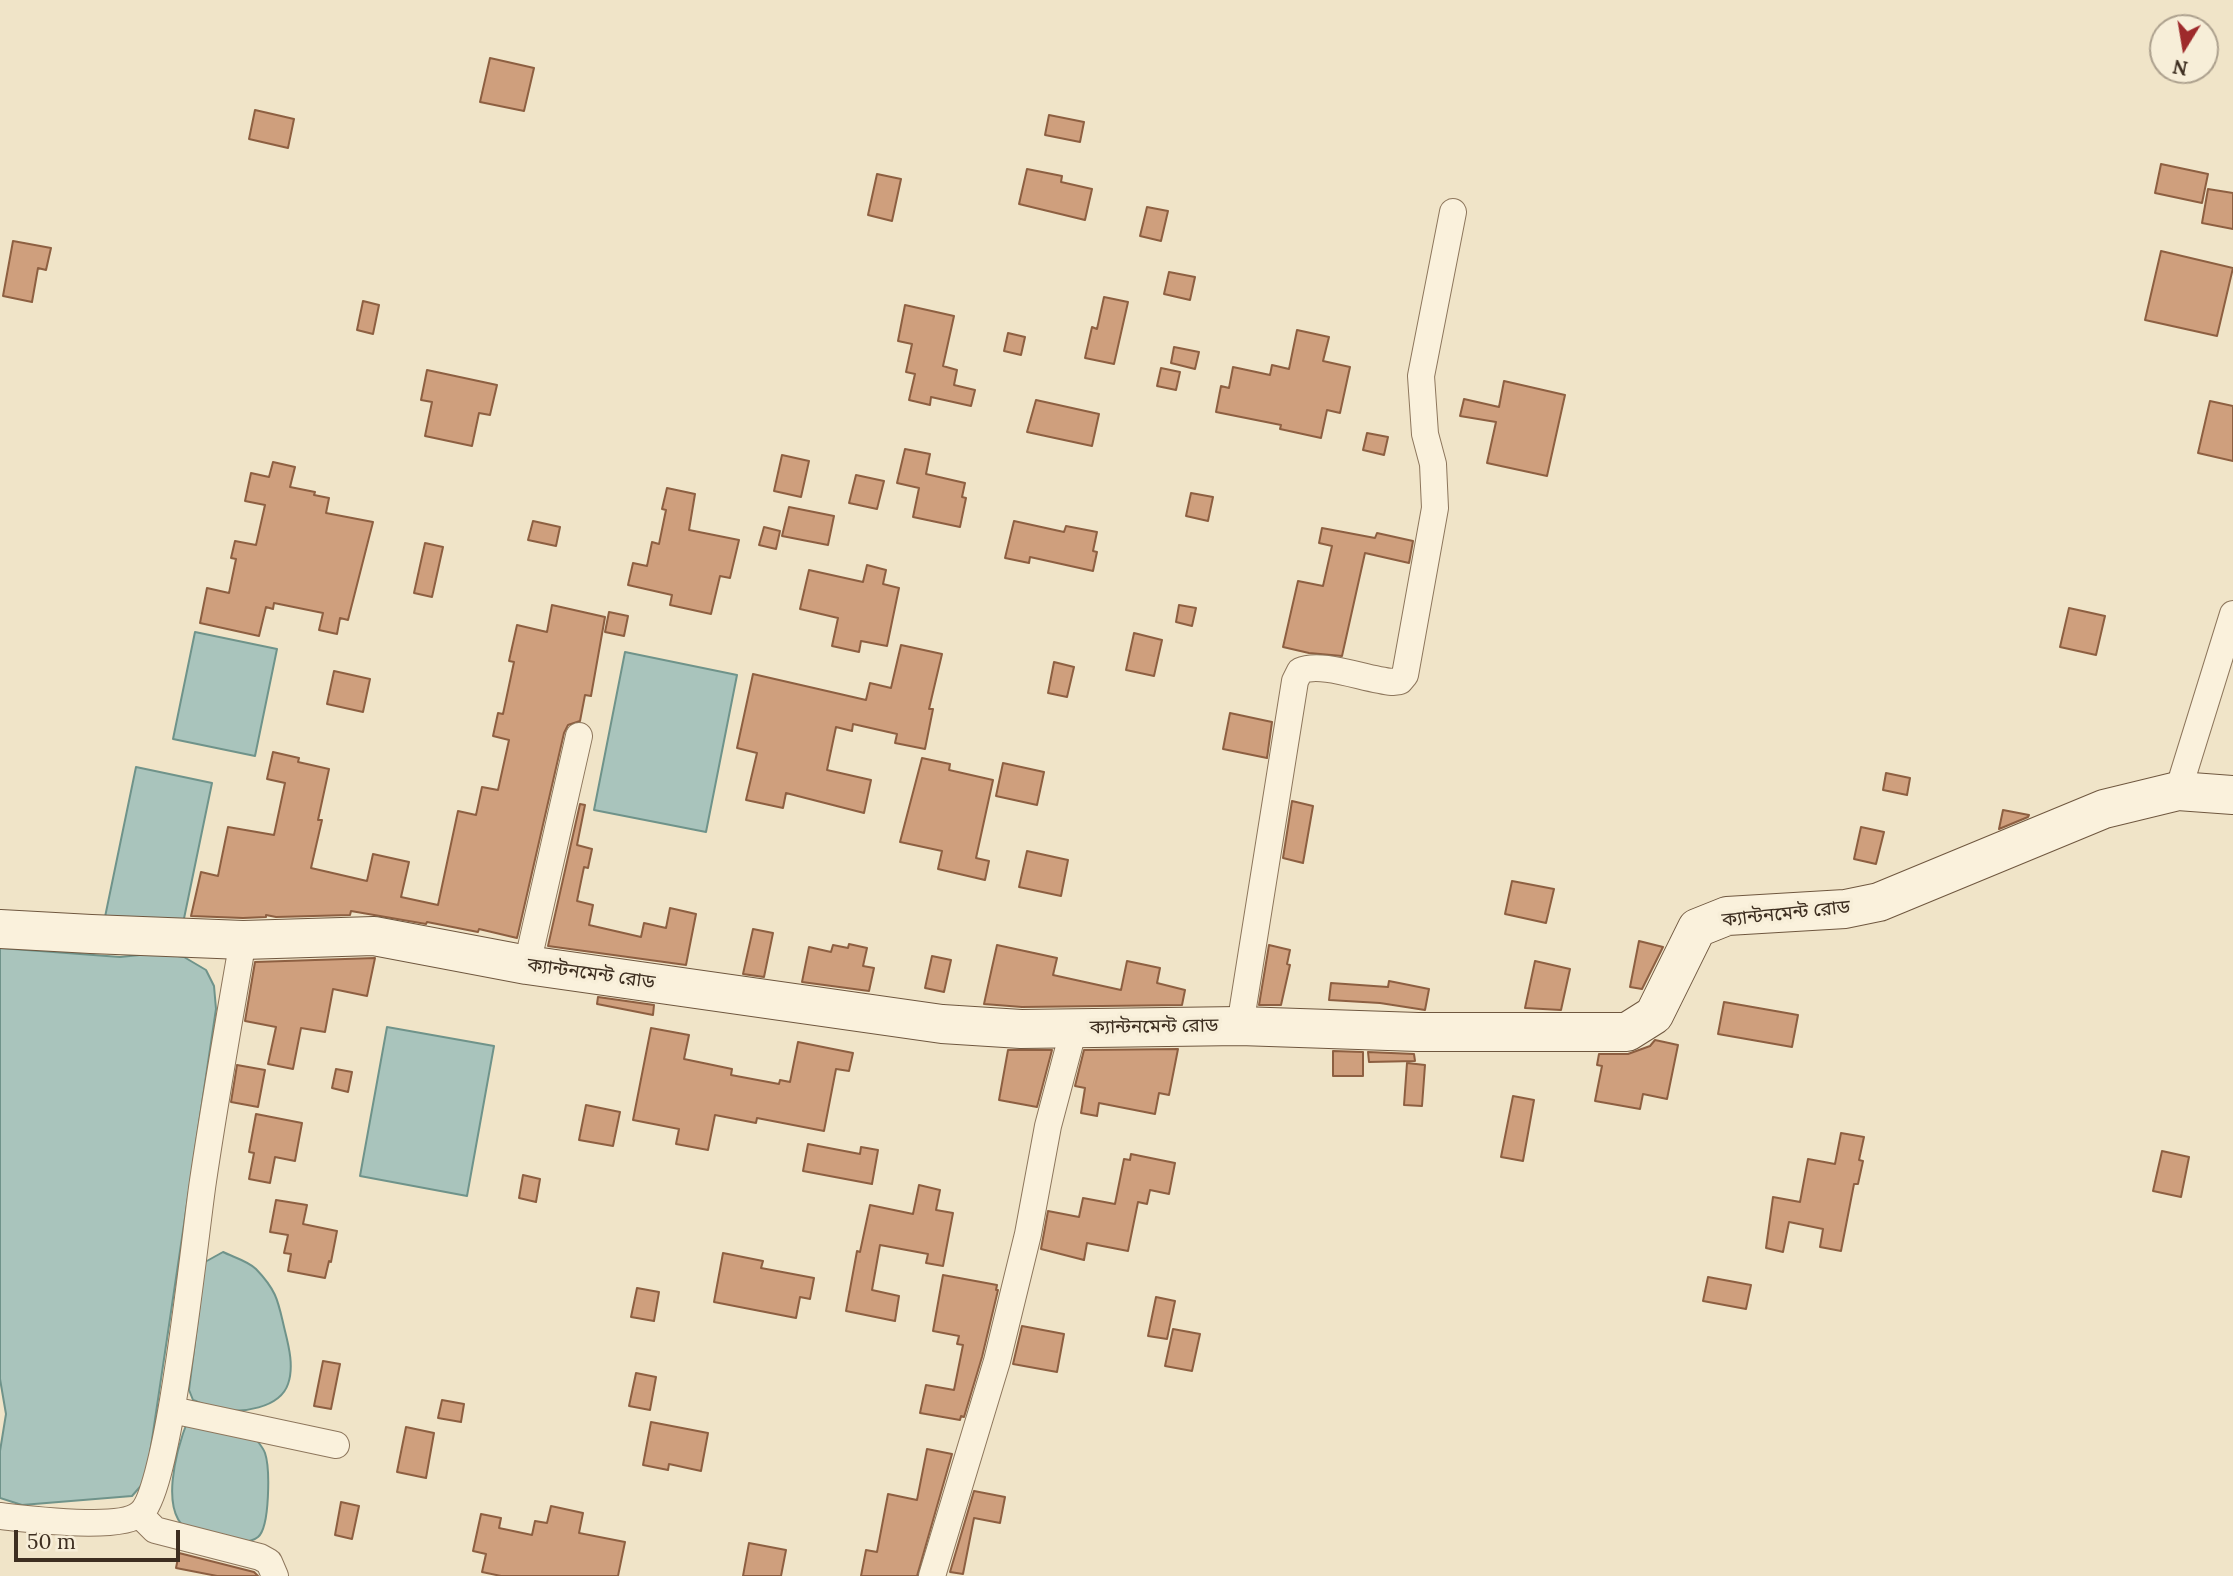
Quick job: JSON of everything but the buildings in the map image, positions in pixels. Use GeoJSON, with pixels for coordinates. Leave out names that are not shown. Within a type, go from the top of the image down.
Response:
{"type":"FeatureCollection","features":[{"type":"Feature","properties":{"kind":"main road","name":"ক্যান্টনমেন্ট রোড"},"geometry":{"type":"LineString","coordinates":[[0,929],[243,940],[374,936],[527,965],[942,1024],[1021,1029],[1240,1026],[1418,1032],[1628,1032],[1654,1015],[1697,928],[1727,916],[1845,909],[1879,902],[2104,809],[2178,791],[2233,795]]}},
{"type":"Feature","properties":{"kind":"street"},"geometry":{"type":"LineString","coordinates":[[1240,1026],[1295,681],[1300,671],[1307,668],[1320,668],[1392,682],[1400,681],[1405,675],[1435,508],[1433,464],[1426,434],[1421,376],[1453,212]]}},
{"type":"Feature","properties":{"kind":"street"},"geometry":{"type":"LineString","coordinates":[[2178,791],[2233,614]]}},
{"type":"Feature","properties":{"kind":"street"},"geometry":{"type":"LineString","coordinates":[[527,965],[579,736]]}},
{"type":"Feature","properties":{"kind":"street"},"geometry":{"type":"LineString","coordinates":[[0,1516],[73,1524],[125,1519],[140,1515],[152,1499],[172,1409],[203,1180],[243,940]]}},
{"type":"Feature","properties":{"kind":"street"},"geometry":{"type":"LineString","coordinates":[[932,1576],[997,1362],[1028,1234],[1048,1126],[1074,1028]]}},
{"type":"Feature","properties":{"kind":"street"},"geometry":{"type":"LineString","coordinates":[[172,1409],[336,1445]]}},
{"type":"Feature","properties":{"kind":"street"},"geometry":{"type":"LineString","coordinates":[[140,1515],[155,1530],[260,1557],[269,1562],[275,1576]]}},
{"type":"Feature","properties":{"kind":"water"},"geometry":{"type":"Polygon","coordinates":[[[195,632],[277,649],[255,756],[173,739],[195,632]]]}},
{"type":"Feature","properties":{"kind":"water"},"geometry":{"type":"Polygon","coordinates":[[[625,652],[737,675],[706,832],[594,810],[625,652]]]}},
{"type":"Feature","properties":{"kind":"water"},"geometry":{"type":"Polygon","coordinates":[[[136,767],[212,783],[181,933],[105,917],[136,767]]]}},
{"type":"Feature","properties":{"kind":"water"},"geometry":{"type":"Polygon","coordinates":[[[0,948],[120,957],[159,953],[184,957],[206,970],[214,986],[216,1009],[146,1480],[132,1496],[22,1505],[0,1498],[0,1451],[6,1414],[0,1379],[0,948]]]}},
{"type":"Feature","properties":{"kind":"water"},"geometry":{"type":"Polygon","coordinates":[[[387,1027],[494,1046],[467,1196],[360,1176],[387,1027]]]}},
{"type":"Feature","properties":{"kind":"water"},"geometry":{"type":"Polygon","coordinates":[[[223,1252],[253,1266],[269,1284],[279,1305],[289,1350],[290,1377],[284,1392],[268,1404],[248,1410],[212,1407],[193,1400],[189,1390],[205,1262],[223,1252]]]}},
{"type":"Feature","properties":{"kind":"water"},"geometry":{"type":"Polygon","coordinates":[[[189,1417],[253,1435],[264,1451],[268,1471],[268,1497],[265,1522],[258,1537],[241,1541],[196,1534],[183,1526],[176,1514],[172,1498],[175,1463],[189,1417]]]}}]}
